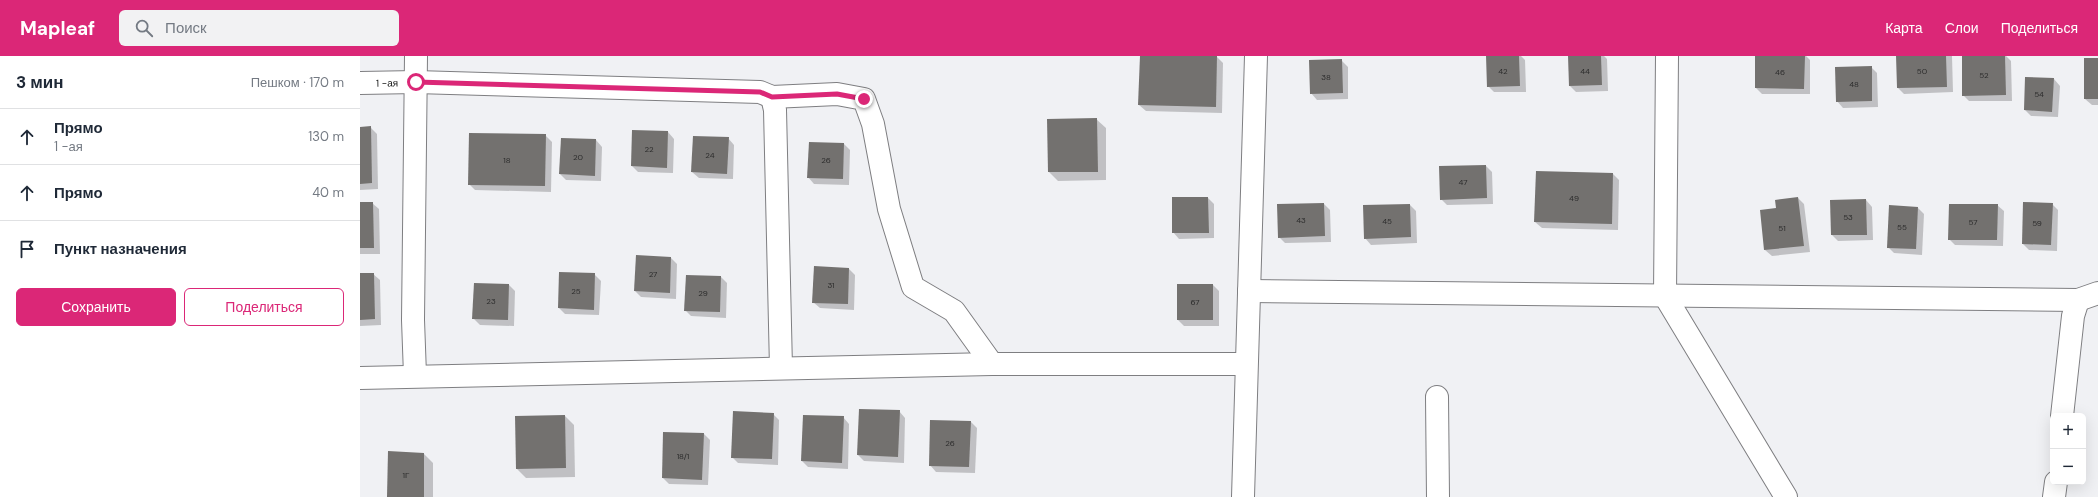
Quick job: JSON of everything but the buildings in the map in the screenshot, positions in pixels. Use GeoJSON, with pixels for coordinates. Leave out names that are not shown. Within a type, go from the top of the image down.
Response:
{"type":"FeatureCollection","features":[{"type":"Feature","properties":{"kind":"street"},"geometry":{"type":"LineString","coordinates":[[415,375],[413,320],[416,56]]}},
{"type":"Feature","properties":{"kind":"street"},"geometry":{"type":"LineString","coordinates":[[1243,497],[1256,56]]}},
{"type":"Feature","properties":{"kind":"street"},"geometry":{"type":"LineString","coordinates":[[1667,56],[1666,296],[1786,497]]}},
{"type":"Feature","properties":{"kind":"street","name":"1 -ая"},"geometry":{"type":"LineString","coordinates":[[360,83],[416,82],[760,92],[772,97],[837,94],[864,99],[873,124],[889,209],[913,287],[954,311],[992,364]]}},
{"type":"Feature","properties":{"kind":"street"},"geometry":{"type":"LineString","coordinates":[[772,97],[775,110],[781,368]]}},
{"type":"Feature","properties":{"kind":"street"},"geometry":{"type":"LineString","coordinates":[[1249,292],[2078,300],[2098,292]]}},
{"type":"Feature","properties":{"kind":"street"},"geometry":{"type":"LineString","coordinates":[[2062,413],[2073,316],[2078,300]]}},
{"type":"Feature","properties":{"kind":"street"},"geometry":{"type":"LineString","coordinates":[[360,378],[415,375],[992,364],[1246,364]]}},
{"type":"Feature","properties":{"kind":"street"},"geometry":{"type":"LineString","coordinates":[[1437,397],[1438,497]]}},
{"type":"Feature","properties":{"kind":"street"},"geometry":{"type":"LineString","coordinates":[[2054,497],[2056,485]]}},
{"type":"Feature","properties":{"kind":"route"},"geometry":{"type":"LineString","coordinates":[[416,82],[760,92],[772,97],[837,94],[864,99]]}}]}
